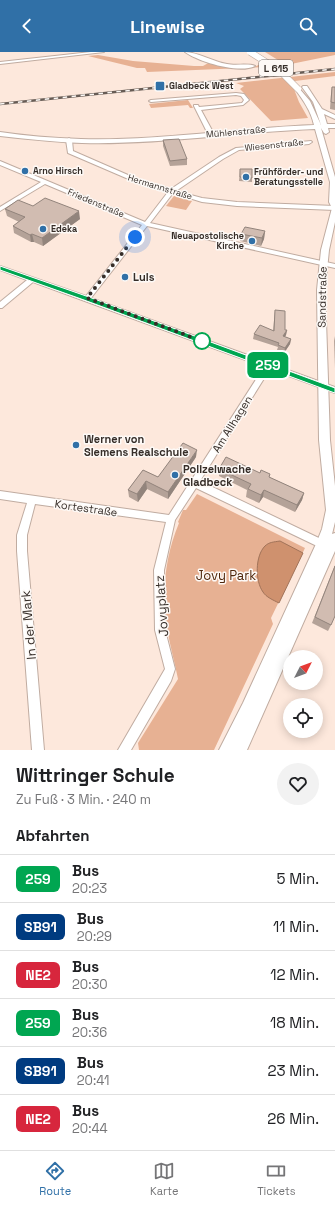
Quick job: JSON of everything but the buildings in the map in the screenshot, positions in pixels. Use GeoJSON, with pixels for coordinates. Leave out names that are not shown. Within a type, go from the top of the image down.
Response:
{"type":"FeatureCollection","features":[{"type":"Feature","properties":{"kind":"main road","name":"Sandstraße"},"geometry":{"type":"LineString","coordinates":[[250,52],[280,71],[298,89],[313,110],[333,182],[333,202],[335,208],[322,262],[320,311],[324,386]]}},
{"type":"Feature","properties":{"kind":"main road","name":"L 615"},"geometry":{"type":"LineString","coordinates":[[259,52],[292,73]]}},
{"type":"Feature","properties":{"kind":"main road","name":"L 615"},"geometry":{"type":"LineString","coordinates":[[300,82],[311,94],[319,110],[325,125],[335,162]]}},
{"type":"Feature","properties":{"kind":"main road"},"geometry":{"type":"LineString","coordinates":[[319,110],[335,117]]}},
{"type":"Feature","properties":{"kind":"main road"},"geometry":{"type":"LineString","coordinates":[[325,125],[335,123]]}},
{"type":"Feature","properties":{"kind":"main road"},"geometry":{"type":"LineString","coordinates":[[325,125],[335,126]]}},
{"type":"Feature","properties":{"kind":"main road","name":"Mühlenstraße"},"geometry":{"type":"LineString","coordinates":[[69,140],[154,138],[210,132],[325,125]]}},
{"type":"Feature","properties":{"kind":"main road"},"geometry":{"type":"LineString","coordinates":[[0,134],[35,139],[69,140]]}},
{"type":"Feature","properties":{"kind":"main road","name":"L 615"},"geometry":{"type":"LineString","coordinates":[[239,750],[330,543],[328,529],[330,517],[334,513],[325,452],[324,386]]}},
{"type":"Feature","properties":{"kind":"main road","name":"L 615"},"geometry":{"type":"LineString","coordinates":[[226,750],[330,543]]}},
{"type":"Feature","properties":{"kind":"street"},"geometry":{"type":"LineString","coordinates":[[0,63],[102,52]]}},
{"type":"Feature","properties":{"kind":"street"},"geometry":{"type":"LineString","coordinates":[[187,52],[206,60],[234,67],[253,66]]}},
{"type":"Feature","properties":{"kind":"street"},"geometry":{"type":"LineString","coordinates":[[151,101],[236,94],[242,95],[247,100],[243,104],[198,109]]}},
{"type":"Feature","properties":{"kind":"street"},"geometry":{"type":"LineString","coordinates":[[196,98],[194,101],[210,132]]}},
{"type":"Feature","properties":{"kind":"street","name":"Hermannstraße"},"geometry":{"type":"LineString","coordinates":[[69,140],[70,152],[76,156],[142,183],[202,200],[219,203],[335,208]]}},
{"type":"Feature","properties":{"kind":"street","name":"Wiesenstraße"},"geometry":{"type":"LineString","coordinates":[[87,298],[171,192],[221,158],[238,149],[309,142]]}},
{"type":"Feature","properties":{"kind":"street","name":"Friedenstraße"},"geometry":{"type":"LineString","coordinates":[[0,162],[145,224],[335,266]]}},
{"type":"Feature","properties":{"kind":"street"},"geometry":{"type":"LineString","coordinates":[[0,209],[45,182]]}},
{"type":"Feature","properties":{"kind":"street"},"geometry":{"type":"LineString","coordinates":[[0,268],[31,280],[87,298],[335,390]]}},
{"type":"Feature","properties":{"kind":"street"},"geometry":{"type":"LineString","coordinates":[[0,306],[31,280]]}},
{"type":"Feature","properties":{"kind":"street","name":"Am Allhagen"},"geometry":{"type":"LineString","coordinates":[[195,483],[268,365]]}},
{"type":"Feature","properties":{"kind":"street"},"geometry":{"type":"LineString","coordinates":[[195,483],[330,543]]}},
{"type":"Feature","properties":{"kind":"street","name":"Jovyplatz"},"geometry":{"type":"LineString","coordinates":[[124,750],[167,677],[170,669],[160,630],[158,570],[171,519],[195,483]]}},
{"type":"Feature","properties":{"kind":"street","name":"Kortestraße"},"geometry":{"type":"LineString","coordinates":[[0,495],[171,519]]}},
{"type":"Feature","properties":{"kind":"street","name":"In der Mark"},"geometry":{"type":"LineString","coordinates":[[32,500],[22,535],[22,551],[38,750]]}},
{"type":"Feature","properties":{"kind":"green space"},"geometry":{"type":"Polygon","coordinates":[[[265,52],[335,52],[335,55],[286,65],[265,52]]]}},
{"type":"Feature","properties":{"kind":"green space"},"geometry":{"type":"Polygon","coordinates":[[[98,55],[133,61],[194,66],[203,66],[210,62],[242,68],[254,67],[263,63],[269,67],[147,72],[145,68],[137,68],[88,56],[98,55]]]}},
{"type":"Feature","properties":{"kind":"green space"},"geometry":{"type":"Polygon","coordinates":[[[335,72],[335,76],[287,82],[294,89],[308,118],[271,121],[240,89],[244,86],[236,83],[335,72]]]}},
{"type":"Feature","properties":{"kind":"green space"},"geometry":{"type":"Polygon","coordinates":[[[188,100],[193,108],[190,108],[188,105],[151,108],[149,104],[188,100]]]}},
{"type":"Feature","properties":{"kind":"green space"},"geometry":{"type":"Polygon","coordinates":[[[174,196],[192,201],[186,210],[166,206],[174,196]]]}},
{"type":"Feature","properties":{"kind":"green space","name":"Jovy Park"},"geometry":{"type":"Polygon","coordinates":[[[197,494],[305,548],[271,618],[273,624],[214,750],[139,750],[138,743],[178,679],[166,620],[164,592],[165,578],[170,550],[179,523],[178,522],[183,510],[186,510],[197,494]]]}},
{"type":"Feature","properties":{"kind":"shaded area"},"geometry":{"type":"Polygon","coordinates":[[[280,541],[303,553],[279,603],[264,594],[260,587],[257,569],[259,556],[265,546],[270,543],[280,541]]]}},
{"type":"Feature","properties":{"kind":"railway"},"geometry":{"type":"LineString","coordinates":[[0,104],[335,69]]}},
{"type":"Feature","properties":{"kind":"bus line","name":"259"},"geometry":{"type":"LineString","coordinates":[[0,268],[87,298],[335,390]]}},
{"type":"Feature","properties":{"kind":"place","name":"Gladbeck West"},"geometry":{"type":"Point","coordinates":[160,86]}},
{"type":"Feature","properties":{"kind":"place","name":"Arno Hirsch"},"geometry":{"type":"Point","coordinates":[25,171]}},
{"type":"Feature","properties":{"kind":"place","name":"Frühförder- und Beratungsstelle"},"geometry":{"type":"Point","coordinates":[246,177]}},
{"type":"Feature","properties":{"kind":"place","name":"Edeka"},"geometry":{"type":"Point","coordinates":[43,229]}},
{"type":"Feature","properties":{"kind":"place","name":"Neuapostolische Kirche"},"geometry":{"type":"Point","coordinates":[252,241]}},
{"type":"Feature","properties":{"kind":"place","name":"Luis"},"geometry":{"type":"Point","coordinates":[125,277]}},
{"type":"Feature","properties":{"kind":"place","name":"Werner von Siemens Realschule"},"geometry":{"type":"Point","coordinates":[76,445]}},
{"type":"Feature","properties":{"kind":"place","name":"Polizeiwache Gladbeck"},"geometry":{"type":"Point","coordinates":[175,475]}},
{"type":"Feature","properties":{"kind":"route"},"geometry":{"type":"LineString","coordinates":[[135,237],[87,298],[202,341]]}}]}
